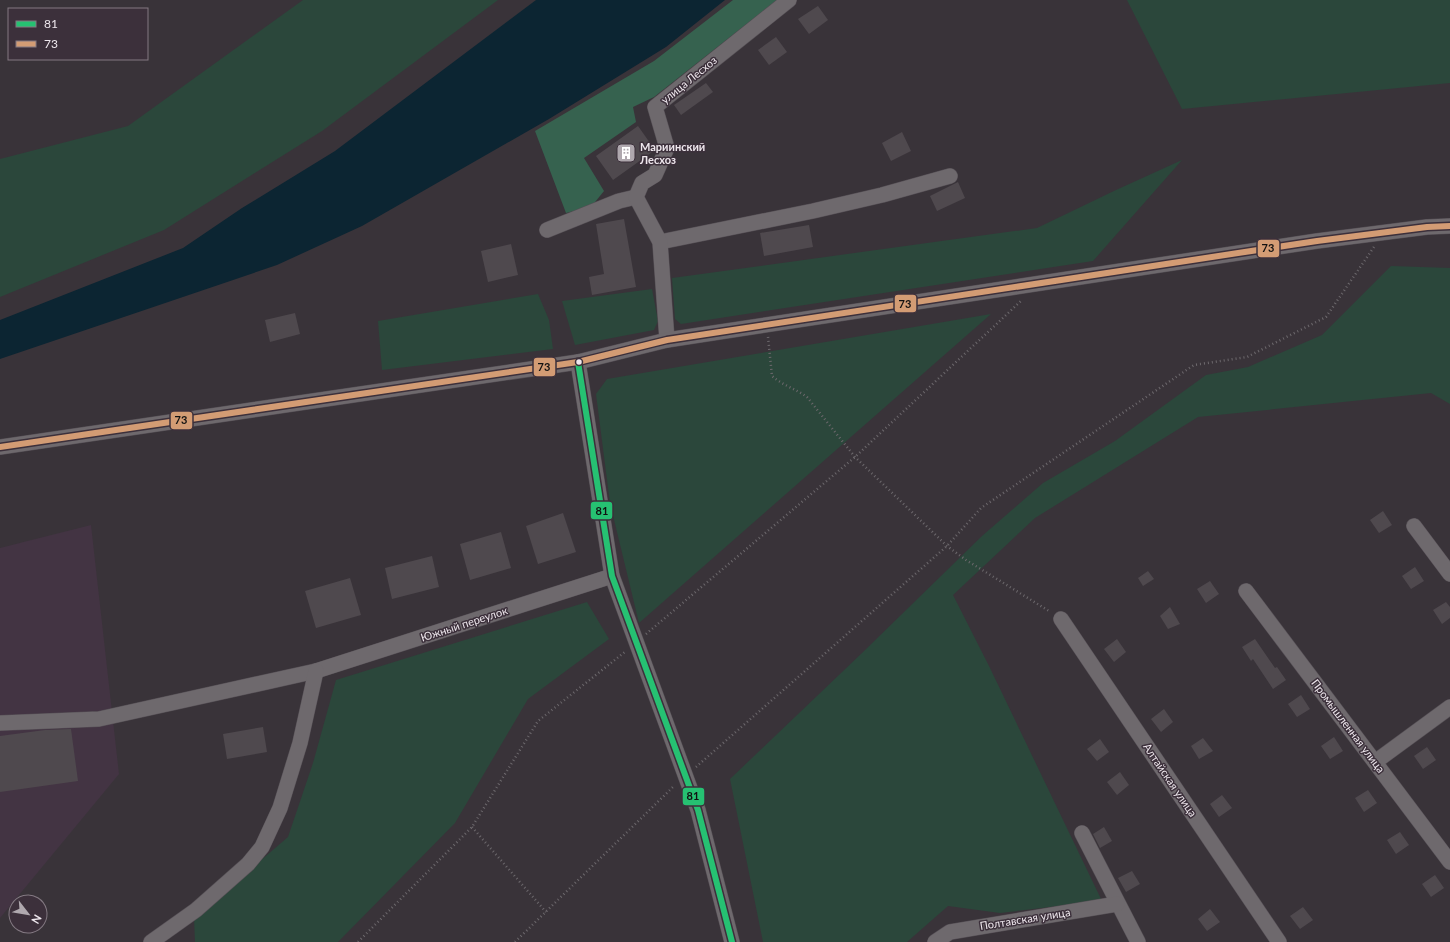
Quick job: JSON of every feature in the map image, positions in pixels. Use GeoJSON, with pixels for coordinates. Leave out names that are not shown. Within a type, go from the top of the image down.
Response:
{"type":"FeatureCollection","features":[{"type":"Feature","properties":{"kind":"street","name":"улица Лесхоз"},"geometry":{"type":"LineString","coordinates":[[636,197],[642,183],[655,175],[667,148],[655,107],[789,0]]}},
{"type":"Feature","properties":{"kind":"street"},"geometry":{"type":"LineString","coordinates":[[660,242],[813,211],[882,195],[950,176]]}},
{"type":"Feature","properties":{"kind":"street"},"geometry":{"type":"LineString","coordinates":[[547,230],[619,200],[636,197],[660,242],[667,340]]}},
{"type":"Feature","properties":{"kind":"street"},"geometry":{"type":"LineString","coordinates":[[0,447],[578,362],[667,340],[1310,242],[1427,227],[1450,226]]}},
{"type":"Feature","properties":{"kind":"street"},"geometry":{"type":"LineString","coordinates":[[578,362],[612,576],[698,810],[732,942]]}},
{"type":"Feature","properties":{"kind":"street"},"geometry":{"type":"LineString","coordinates":[[1414,526],[1450,574]]}},
{"type":"Feature","properties":{"kind":"street","name":"Южный переулок"},"geometry":{"type":"LineString","coordinates":[[0,723],[99,719],[316,671],[612,576]]}},
{"type":"Feature","properties":{"kind":"street","name":"Промышленная улица"},"geometry":{"type":"LineString","coordinates":[[1246,591],[1450,862]]}},
{"type":"Feature","properties":{"kind":"street","name":"Алтайская улица"},"geometry":{"type":"LineString","coordinates":[[1061,619],[1279,942]]}},
{"type":"Feature","properties":{"kind":"street"},"geometry":{"type":"LineString","coordinates":[[151,942],[196,910],[248,864],[262,847],[280,808],[300,743],[316,671]]}},
{"type":"Feature","properties":{"kind":"street"},"geometry":{"type":"LineString","coordinates":[[1374,762],[1450,706]]}},
{"type":"Feature","properties":{"kind":"street"},"geometry":{"type":"LineString","coordinates":[[1082,834],[1138,942]]}},
{"type":"Feature","properties":{"kind":"street","name":"Полтавская улица"},"geometry":{"type":"LineString","coordinates":[[935,942],[950,932],[1117,904]]}},
{"type":"Feature","properties":{"kind":"path"},"geometry":{"type":"LineString","coordinates":[[515,942],[686,776],[947,546],[981,508],[1194,365],[1248,357],[1326,318],[1385,232]]}},
{"type":"Feature","properties":{"kind":"path"},"geometry":{"type":"LineString","coordinates":[[358,942],[472,827],[538,721],[636,642],[855,457],[1023,300]]}},
{"type":"Feature","properties":{"kind":"path"},"geometry":{"type":"LineString","coordinates":[[767,325],[772,376],[778,382],[799,390],[807,397],[855,457],[947,546],[966,560],[1061,619]]}},
{"type":"Feature","properties":{"kind":"path"},"geometry":{"type":"LineString","coordinates":[[472,827],[546,912]]}},
{"type":"Feature","properties":{"kind":"shaded area"},"geometry":{"type":"Polygon","coordinates":[[[91,525],[119,774],[20,894],[8,894],[8,908],[0,918],[0,548],[91,525]]]}},
{"type":"Feature","properties":{"kind":"green space"},"geometry":{"type":"Polygon","coordinates":[[[303,0],[498,0],[322,131],[164,230],[0,297],[0,159],[128,126],[303,0]]]}},
{"type":"Feature","properties":{"kind":"green space"},"geometry":{"type":"Polygon","coordinates":[[[733,0],[777,0],[654,97],[633,107],[636,122],[584,158],[604,191],[591,207],[566,213],[535,131],[654,61],[733,0]]]}},
{"type":"Feature","properties":{"kind":"green space"},"geometry":{"type":"Polygon","coordinates":[[[1127,0],[1450,0],[1450,83],[1182,109],[1127,0]]]}},
{"type":"Feature","properties":{"kind":"green space"},"geometry":{"type":"Polygon","coordinates":[[[1182,160],[1093,261],[681,324],[675,319],[672,278],[1037,228],[1182,160]]]}},
{"type":"Feature","properties":{"kind":"green space"},"geometry":{"type":"Polygon","coordinates":[[[1391,266],[1450,268],[1450,404],[1431,393],[1198,417],[1035,518],[953,595],[989,666],[1102,901],[1000,913],[948,906],[907,942],[763,942],[730,779],[982,536],[1043,483],[1115,441],[1206,375],[1248,367],[1322,335],[1391,266]]]}},
{"type":"Feature","properties":{"kind":"green space"},"geometry":{"type":"Polygon","coordinates":[[[652,289],[658,321],[654,330],[575,345],[562,301],[652,289]]]}},
{"type":"Feature","properties":{"kind":"green space"},"geometry":{"type":"Polygon","coordinates":[[[538,294],[549,320],[553,349],[382,370],[378,321],[538,294]]]}},
{"type":"Feature","properties":{"kind":"green space"},"geometry":{"type":"Polygon","coordinates":[[[991,314],[639,623],[610,503],[596,394],[607,379],[991,314]]]}},
{"type":"Feature","properties":{"kind":"green space"},"geometry":{"type":"Polygon","coordinates":[[[587,602],[609,639],[528,699],[455,823],[338,942],[195,942],[194,918],[288,837],[313,763],[336,680],[587,602]]]}},
{"type":"Feature","properties":{"kind":"water"},"geometry":{"type":"Polygon","coordinates":[[[536,0],[725,0],[666,47],[549,119],[362,226],[277,265],[0,359],[0,320],[183,248],[242,208],[335,151],[536,0]]]}},
{"type":"Feature","properties":{"kind":"building"},"geometry":{"type":"Polygon","coordinates":[[[818,6],[828,20],[809,34],[798,19],[818,6]]]}},
{"type":"Feature","properties":{"kind":"building"},"geometry":{"type":"Polygon","coordinates":[[[776,37],[787,52],[769,65],[758,50],[776,37]]]}},
{"type":"Feature","properties":{"kind":"building"},"geometry":{"type":"Polygon","coordinates":[[[706,83],[713,92],[681,115],[674,105],[706,83]]]}},
{"type":"Feature","properties":{"kind":"building","name":"Мариинский Лесхоз"},"geometry":{"type":"Polygon","coordinates":[[[638,126],[655,150],[613,180],[596,156],[638,126]]]}},
{"type":"Feature","properties":{"kind":"building"},"geometry":{"type":"Polygon","coordinates":[[[902,132],[911,151],[891,161],[882,143],[902,132]]]}},
{"type":"Feature","properties":{"kind":"building"},"geometry":{"type":"Polygon","coordinates":[[[958,182],[965,198],[937,211],[930,196],[958,182]]]}},
{"type":"Feature","properties":{"kind":"building"},"geometry":{"type":"Polygon","coordinates":[[[624,219],[636,287],[592,295],[589,277],[604,274],[596,224],[624,219]]]}},
{"type":"Feature","properties":{"kind":"building"},"geometry":{"type":"Polygon","coordinates":[[[809,225],[813,247],[764,256],[760,233],[809,225]]]}},
{"type":"Feature","properties":{"kind":"building"},"geometry":{"type":"Polygon","coordinates":[[[511,244],[518,275],[488,282],[481,251],[511,244]]]}},
{"type":"Feature","properties":{"kind":"building"},"geometry":{"type":"Polygon","coordinates":[[[295,313],[300,334],[270,342],[265,320],[295,313]]]}},
{"type":"Feature","properties":{"kind":"building"},"geometry":{"type":"Polygon","coordinates":[[[1383,511],[1392,525],[1379,533],[1370,520],[1383,511]]]}},
{"type":"Feature","properties":{"kind":"building"},"geometry":{"type":"Polygon","coordinates":[[[563,513],[576,552],[538,564],[526,526],[563,513]]]}},
{"type":"Feature","properties":{"kind":"building"},"geometry":{"type":"Polygon","coordinates":[[[501,532],[511,568],[470,580],[460,544],[501,532]]]}},
{"type":"Feature","properties":{"kind":"building"},"geometry":{"type":"Polygon","coordinates":[[[432,556],[439,587],[392,599],[385,568],[432,556]]]}},
{"type":"Feature","properties":{"kind":"building"},"geometry":{"type":"Polygon","coordinates":[[[1415,567],[1424,581],[1411,589],[1402,576],[1415,567]]]}},
{"type":"Feature","properties":{"kind":"building"},"geometry":{"type":"Polygon","coordinates":[[[1148,571],[1154,579],[1143,586],[1138,578],[1148,571]]]}},
{"type":"Feature","properties":{"kind":"building"},"geometry":{"type":"Polygon","coordinates":[[[350,578],[361,615],[316,628],[305,591],[350,578]]]}},
{"type":"Feature","properties":{"kind":"building"},"geometry":{"type":"Polygon","coordinates":[[[1210,581],[1219,594],[1206,603],[1197,589],[1210,581]]]}},
{"type":"Feature","properties":{"kind":"building"},"geometry":{"type":"Polygon","coordinates":[[[1446,602],[1450,607],[1450,618],[1442,624],[1433,610],[1446,602]]]}},
{"type":"Feature","properties":{"kind":"building"},"geometry":{"type":"Polygon","coordinates":[[[1170,607],[1180,624],[1168,629],[1160,616],[1170,607]]]}},
{"type":"Feature","properties":{"kind":"building"},"geometry":{"type":"Polygon","coordinates":[[[1117,639],[1126,652],[1114,662],[1104,649],[1117,639]]]}},
{"type":"Feature","properties":{"kind":"building"},"geometry":{"type":"Polygon","coordinates":[[[1255,639],[1275,668],[1277,667],[1286,680],[1273,689],[1253,659],[1251,661],[1242,647],[1255,639]]]}},
{"type":"Feature","properties":{"kind":"building"},"geometry":{"type":"Polygon","coordinates":[[[1301,695],[1310,709],[1297,717],[1288,704],[1301,695]]]}},
{"type":"Feature","properties":{"kind":"building"},"geometry":{"type":"Polygon","coordinates":[[[1164,709],[1173,722],[1161,732],[1151,719],[1164,709]]]}},
{"type":"Feature","properties":{"kind":"building"},"geometry":{"type":"Polygon","coordinates":[[[263,727],[267,752],[227,759],[223,734],[263,727]]]}},
{"type":"Feature","properties":{"kind":"building"},"geometry":{"type":"Polygon","coordinates":[[[71,729],[78,781],[0,792],[0,736],[45,730],[71,729]]]}},
{"type":"Feature","properties":{"kind":"building"},"geometry":{"type":"Polygon","coordinates":[[[1334,737],[1343,751],[1330,759],[1321,746],[1334,737]]]}},
{"type":"Feature","properties":{"kind":"building"},"geometry":{"type":"Polygon","coordinates":[[[1203,738],[1213,751],[1199,759],[1191,746],[1203,738]]]}},
{"type":"Feature","properties":{"kind":"building"},"geometry":{"type":"Polygon","coordinates":[[[1100,739],[1109,752],[1097,761],[1087,749],[1100,739]]]}},
{"type":"Feature","properties":{"kind":"building"},"geometry":{"type":"Polygon","coordinates":[[[1427,747],[1436,760],[1423,769],[1414,756],[1427,747]]]}},
{"type":"Feature","properties":{"kind":"building"},"geometry":{"type":"Polygon","coordinates":[[[1120,772],[1129,785],[1117,795],[1107,782],[1120,772]]]}},
{"type":"Feature","properties":{"kind":"building"},"geometry":{"type":"Polygon","coordinates":[[[1368,790],[1377,803],[1364,812],[1355,798],[1368,790]]]}},
{"type":"Feature","properties":{"kind":"building"},"geometry":{"type":"Polygon","coordinates":[[[1222,795],[1232,808],[1219,817],[1210,804],[1222,795]]]}},
{"type":"Feature","properties":{"kind":"building"},"geometry":{"type":"Polygon","coordinates":[[[1104,827],[1112,841],[1100,848],[1093,834],[1104,827]]]}},
{"type":"Feature","properties":{"kind":"building"},"geometry":{"type":"Polygon","coordinates":[[[1400,832],[1409,845],[1396,854],[1387,840],[1400,832]]]}},
{"type":"Feature","properties":{"kind":"building"},"geometry":{"type":"Polygon","coordinates":[[[1132,871],[1140,884],[1126,892],[1118,878],[1132,871]]]}},
{"type":"Feature","properties":{"kind":"building"},"geometry":{"type":"Polygon","coordinates":[[[1435,875],[1444,888],[1431,897],[1422,884],[1435,875]]]}},
{"type":"Feature","properties":{"kind":"building"},"geometry":{"type":"Polygon","coordinates":[[[1303,907],[1313,920],[1300,929],[1290,916],[1303,907]]]}},
{"type":"Feature","properties":{"kind":"building"},"geometry":{"type":"Polygon","coordinates":[[[1210,909],[1220,922],[1207,931],[1198,919],[1210,909]]]}},
{"type":"Feature","properties":{"kind":"transit line","name":"73"},"geometry":{"type":"LineString","coordinates":[[0,447],[578,362],[667,340],[1317,241],[1427,227],[1450,226]]}},
{"type":"Feature","properties":{"kind":"transit line","name":"81"},"geometry":{"type":"LineString","coordinates":[[578,362],[612,576],[698,810],[732,942]]}},
{"type":"Feature","properties":{"kind":"place","name":"Мариинский Лесхоз"},"geometry":{"type":"Point","coordinates":[626,153]}}]}
